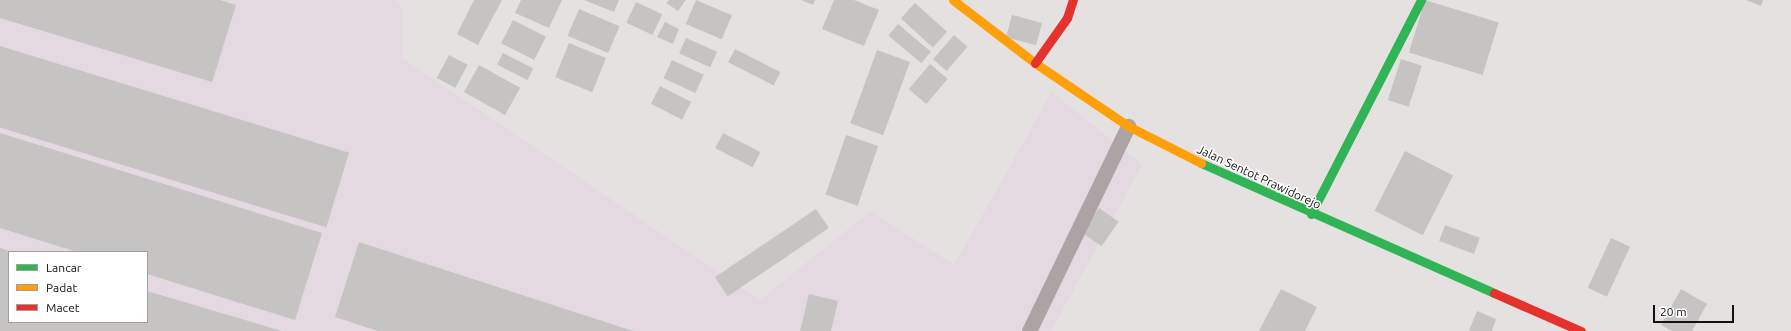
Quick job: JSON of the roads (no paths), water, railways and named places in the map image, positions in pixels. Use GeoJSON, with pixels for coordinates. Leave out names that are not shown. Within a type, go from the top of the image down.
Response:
{"type":"FeatureCollection","features":[{"type":"Feature","properties":{"kind":"main road","name":"Jalan Sentot Prawidorejo"},"geometry":{"type":"LineString","coordinates":[[953,0],[1035,63],[1128,126],[1311,214],[1581,331]]}},
{"type":"Feature","properties":{"kind":"main road"},"geometry":{"type":"LineString","coordinates":[[1035,63],[1067,18],[1073,0]]}},
{"type":"Feature","properties":{"kind":"main road"},"geometry":{"type":"LineString","coordinates":[[1311,214],[1421,0]]}},
{"type":"Feature","properties":{"kind":"lane"},"geometry":{"type":"LineString","coordinates":[[1029,331],[1128,126]]}}]}
